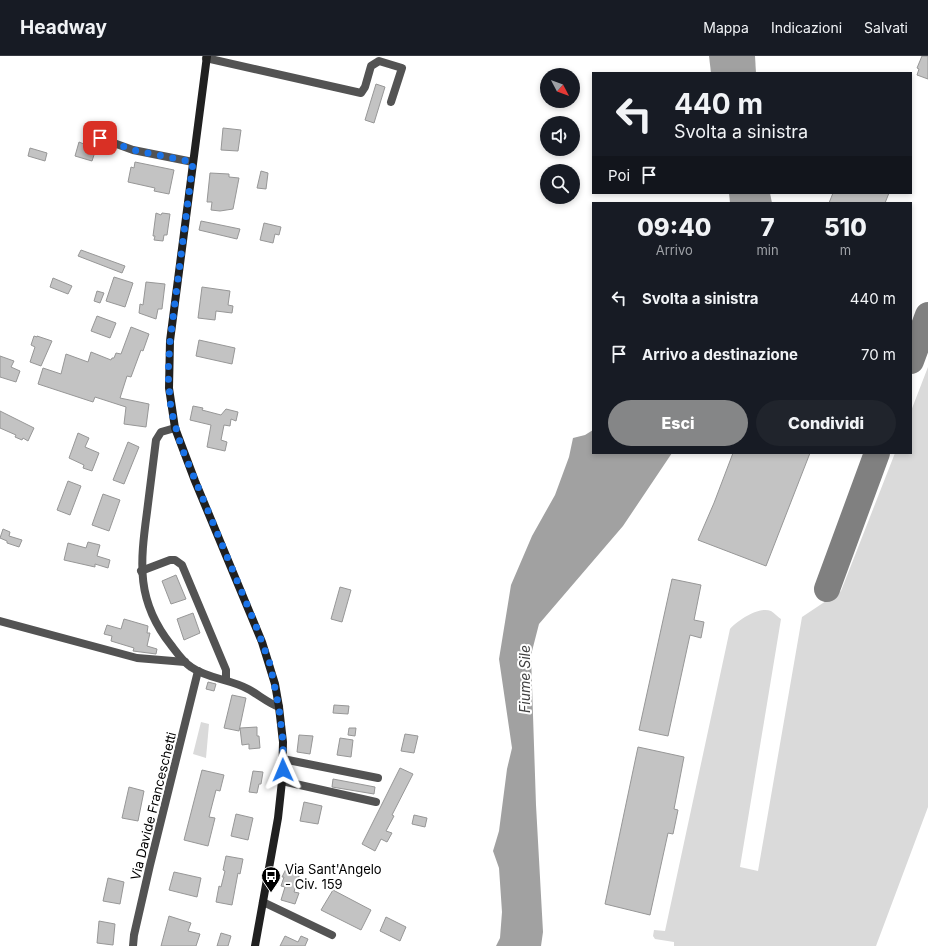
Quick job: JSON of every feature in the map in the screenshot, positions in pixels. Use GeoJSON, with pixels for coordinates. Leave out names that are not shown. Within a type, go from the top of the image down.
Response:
{"type":"FeatureCollection","features":[{"type":"Feature","properties":{"kind":"street"},"geometry":{"type":"LineString","coordinates":[[255,946],[278,818],[282,781],[283,759],[279,708],[270,664],[262,642],[195,481],[175,428],[169,388],[168,358],[206,57],[361,93],[365,87],[371,66],[379,61],[402,68],[391,102]]}},
{"type":"Feature","properties":{"kind":"street"},"geometry":{"type":"LineString","coordinates":[[100,138],[133,150],[193,162]]}},
{"type":"Feature","properties":{"kind":"street"},"geometry":{"type":"LineString","coordinates":[[175,428],[161,432],[157,437],[142,550],[141,571],[144,593],[154,619],[163,636],[185,662],[198,671],[248,689],[279,708]]}},
{"type":"Feature","properties":{"kind":"street"},"geometry":{"type":"LineString","coordinates":[[141,571],[170,560],[175,560],[182,565],[226,670],[226,680]]}},
{"type":"Feature","properties":{"kind":"street"},"geometry":{"type":"LineString","coordinates":[[0,621],[136,658],[185,662]]}},
{"type":"Feature","properties":{"kind":"street","name":"Via Davide Franceschetti"},"geometry":{"type":"LineString","coordinates":[[133,946],[134,935],[150,865],[198,671]]}},
{"type":"Feature","properties":{"kind":"street"},"geometry":{"type":"LineString","coordinates":[[283,759],[378,778]]}},
{"type":"Feature","properties":{"kind":"street"},"geometry":{"type":"LineString","coordinates":[[282,781],[376,802]]}},
{"type":"Feature","properties":{"kind":"street"},"geometry":{"type":"LineString","coordinates":[[263,902],[332,935]]}},
{"type":"Feature","properties":{"kind":"shaded area"},"geometry":{"type":"Polygon","coordinates":[[[928,367],[928,807],[876,946],[674,946],[674,942],[655,939],[653,936],[654,930],[665,931],[730,629],[743,618],[761,610],[771,611],[781,619],[740,867],[758,871],[802,617],[841,591],[895,454],[912,454],[912,408],[928,367]]]}},
{"type":"Feature","properties":{"kind":"shaded area"},"geometry":{"type":"Polygon","coordinates":[[[201,722],[209,724],[206,758],[193,754],[201,722]]]}},
{"type":"Feature","properties":{"kind":"water"},"geometry":{"type":"Polygon","coordinates":[[[709,56],[755,56],[756,72],[711,72],[709,56]]]}},
{"type":"Feature","properties":{"kind":"water"},"geometry":{"type":"Polygon","coordinates":[[[729,194],[770,194],[772,202],[730,202],[729,194]]]}},
{"type":"Feature","properties":{"kind":"water","name":"Fiume Sile"},"geometry":{"type":"Polygon","coordinates":[[[592,431],[592,454],[671,454],[623,526],[539,624],[531,655],[536,805],[543,932],[541,946],[496,946],[500,938],[502,912],[499,868],[493,851],[499,831],[507,769],[512,748],[499,659],[511,585],[532,536],[555,495],[569,457],[573,438],[585,435],[592,431]]]}},
{"type":"Feature","properties":{"kind":"building"},"geometry":{"type":"Polygon","coordinates":[[[922,56],[928,56],[928,79],[917,75],[919,69],[917,68],[922,56]]]}},
{"type":"Feature","properties":{"kind":"building"},"geometry":{"type":"Polygon","coordinates":[[[376,84],[385,87],[374,123],[365,120],[376,84]]]}},
{"type":"Feature","properties":{"kind":"building"},"geometry":{"type":"Polygon","coordinates":[[[223,128],[241,130],[238,151],[221,150],[223,128]]]}},
{"type":"Feature","properties":{"kind":"building"},"geometry":{"type":"Polygon","coordinates":[[[79,142],[96,149],[92,161],[75,156],[79,142]]]}},
{"type":"Feature","properties":{"kind":"building"},"geometry":{"type":"Polygon","coordinates":[[[30,148],[47,153],[45,161],[28,156],[30,148]]]}},
{"type":"Feature","properties":{"kind":"building"},"geometry":{"type":"Polygon","coordinates":[[[135,162],[174,170],[169,194],[154,191],[155,188],[128,182],[131,167],[134,168],[135,162]]]}},
{"type":"Feature","properties":{"kind":"building"},"geometry":{"type":"Polygon","coordinates":[[[261,171],[268,173],[266,189],[257,188],[261,171]]]}},
{"type":"Feature","properties":{"kind":"building"},"geometry":{"type":"Polygon","coordinates":[[[210,173],[229,174],[229,177],[239,178],[233,209],[220,211],[211,210],[212,202],[207,202],[210,173]]]}},
{"type":"Feature","properties":{"kind":"building"},"geometry":{"type":"Polygon","coordinates":[[[833,194],[889,194],[885,202],[829,202],[833,194]]]}},
{"type":"Feature","properties":{"kind":"building"},"geometry":{"type":"Polygon","coordinates":[[[156,213],[161,215],[162,213],[170,214],[167,235],[164,235],[163,241],[154,240],[155,236],[153,236],[156,213]]]}},
{"type":"Feature","properties":{"kind":"building"},"geometry":{"type":"Polygon","coordinates":[[[201,221],[240,229],[237,239],[199,230],[201,221]]]}},
{"type":"Feature","properties":{"kind":"building"},"geometry":{"type":"Polygon","coordinates":[[[264,223],[281,227],[279,235],[275,234],[273,243],[260,240],[264,223]]]}},
{"type":"Feature","properties":{"kind":"building"},"geometry":{"type":"Polygon","coordinates":[[[81,250],[125,266],[122,273],[78,256],[81,250]]]}},
{"type":"Feature","properties":{"kind":"building"},"geometry":{"type":"Polygon","coordinates":[[[114,277],[133,283],[125,307],[106,301],[114,277]]]}},
{"type":"Feature","properties":{"kind":"building"},"geometry":{"type":"Polygon","coordinates":[[[53,278],[72,286],[68,294],[50,287],[53,278]]]}},
{"type":"Feature","properties":{"kind":"building"},"geometry":{"type":"Polygon","coordinates":[[[146,282],[165,284],[162,309],[158,309],[156,319],[139,313],[140,304],[143,305],[146,282]]]}},
{"type":"Feature","properties":{"kind":"building"},"geometry":{"type":"Polygon","coordinates":[[[202,287],[230,291],[228,305],[233,306],[232,313],[216,311],[215,320],[198,318],[202,287]]]}},
{"type":"Feature","properties":{"kind":"building"},"geometry":{"type":"Polygon","coordinates":[[[97,291],[104,293],[100,303],[94,301],[97,291]]]}},
{"type":"Feature","properties":{"kind":"building"},"geometry":{"type":"Polygon","coordinates":[[[97,316],[116,323],[110,338],[91,331],[97,316]]]}},
{"type":"Feature","properties":{"kind":"building"},"geometry":{"type":"Polygon","coordinates":[[[131,327],[149,334],[143,351],[141,350],[131,377],[127,376],[120,398],[149,404],[146,427],[124,424],[126,407],[95,397],[93,402],[38,384],[43,368],[61,374],[66,354],[88,362],[91,352],[111,360],[114,358],[116,353],[121,354],[131,327]]]}},
{"type":"Feature","properties":{"kind":"building"},"geometry":{"type":"Polygon","coordinates":[[[34,336],[52,341],[41,366],[30,362],[35,347],[31,345],[34,336]]]}},
{"type":"Feature","properties":{"kind":"building"},"geometry":{"type":"Polygon","coordinates":[[[199,340],[235,348],[232,364],[196,356],[199,340]]]}},
{"type":"Feature","properties":{"kind":"building"},"geometry":{"type":"Polygon","coordinates":[[[0,356],[14,361],[11,367],[20,371],[16,382],[0,377],[0,356]]]}},
{"type":"Feature","properties":{"kind":"building"},"geometry":{"type":"Polygon","coordinates":[[[193,406],[221,415],[226,409],[238,412],[236,421],[231,419],[230,426],[224,425],[221,440],[227,442],[225,451],[207,447],[211,425],[190,420],[193,406]]]}},
{"type":"Feature","properties":{"kind":"building"},"geometry":{"type":"Polygon","coordinates":[[[0,411],[34,428],[28,441],[23,438],[22,440],[15,437],[16,435],[0,428],[0,411]]]}},
{"type":"Feature","properties":{"kind":"building"},"geometry":{"type":"Polygon","coordinates":[[[78,433],[89,438],[85,447],[99,453],[92,471],[83,468],[84,465],[69,458],[78,433]]]}},
{"type":"Feature","properties":{"kind":"building"},"geometry":{"type":"Polygon","coordinates":[[[128,442],[139,447],[124,484],[113,480],[128,442]]]}},
{"type":"Feature","properties":{"kind":"building"},"geometry":{"type":"Polygon","coordinates":[[[733,454],[810,454],[766,566],[698,540],[733,454]]]}},
{"type":"Feature","properties":{"kind":"building"},"geometry":{"type":"Polygon","coordinates":[[[68,481],[81,486],[70,515],[57,510],[68,481]]]}},
{"type":"Feature","properties":{"kind":"building"},"geometry":{"type":"Polygon","coordinates":[[[103,494],[120,500],[109,531],[92,525],[103,494]]]}},
{"type":"Feature","properties":{"kind":"building"},"geometry":{"type":"Polygon","coordinates":[[[3,529],[10,532],[9,536],[22,540],[19,547],[7,543],[7,541],[0,538],[3,529]]]}},
{"type":"Feature","properties":{"kind":"building"},"geometry":{"type":"Polygon","coordinates":[[[88,542],[100,545],[97,556],[110,560],[108,568],[95,564],[95,567],[64,560],[68,543],[86,548],[88,542]]]}},
{"type":"Feature","properties":{"kind":"building"},"geometry":{"type":"Polygon","coordinates":[[[176,575],[186,599],[171,604],[162,581],[176,575]]]}},
{"type":"Feature","properties":{"kind":"building"},"geometry":{"type":"Polygon","coordinates":[[[672,579],[701,585],[694,620],[704,622],[701,638],[690,635],[668,736],[639,730],[672,579]]]}},
{"type":"Feature","properties":{"kind":"building"},"geometry":{"type":"Polygon","coordinates":[[[340,587],[351,590],[342,622],[331,619],[340,587]]]}},
{"type":"Feature","properties":{"kind":"building"},"geometry":{"type":"Polygon","coordinates":[[[193,613],[200,633],[184,640],[177,619],[193,613]]]}},
{"type":"Feature","properties":{"kind":"building"},"geometry":{"type":"Polygon","coordinates":[[[124,619],[148,626],[147,633],[150,633],[147,646],[157,649],[156,654],[133,651],[134,648],[111,641],[112,636],[104,634],[107,625],[121,629],[124,619]]]}},
{"type":"Feature","properties":{"kind":"building"},"geometry":{"type":"Polygon","coordinates":[[[208,682],[216,684],[214,691],[206,689],[208,682]]]}},
{"type":"Feature","properties":{"kind":"building"},"geometry":{"type":"Polygon","coordinates":[[[232,695],[246,698],[239,731],[224,728],[232,695]]]}},
{"type":"Feature","properties":{"kind":"building"},"geometry":{"type":"Polygon","coordinates":[[[334,705],[349,706],[348,714],[333,713],[334,705]]]}},
{"type":"Feature","properties":{"kind":"building"},"geometry":{"type":"Polygon","coordinates":[[[257,727],[257,736],[259,736],[260,748],[249,749],[249,744],[242,745],[240,728],[257,727]]]}},
{"type":"Feature","properties":{"kind":"building"},"geometry":{"type":"Polygon","coordinates":[[[349,728],[356,728],[355,736],[348,735],[349,728]]]}},
{"type":"Feature","properties":{"kind":"building"},"geometry":{"type":"Polygon","coordinates":[[[405,734],[418,736],[414,753],[401,751],[405,734]]]}},
{"type":"Feature","properties":{"kind":"building"},"geometry":{"type":"Polygon","coordinates":[[[299,735],[313,736],[310,754],[297,752],[299,735]]]}},
{"type":"Feature","properties":{"kind":"building"},"geometry":{"type":"Polygon","coordinates":[[[340,738],[353,740],[351,757],[337,755],[340,738]]]}},
{"type":"Feature","properties":{"kind":"building"},"geometry":{"type":"Polygon","coordinates":[[[638,747],[684,757],[674,809],[678,810],[673,834],[668,833],[650,915],[605,904],[638,747]]]}},
{"type":"Feature","properties":{"kind":"building"},"geometry":{"type":"Polygon","coordinates":[[[400,768],[413,774],[392,815],[394,816],[386,831],[392,833],[387,842],[381,839],[375,851],[362,844],[400,768]]]}},
{"type":"Feature","properties":{"kind":"building"},"geometry":{"type":"Polygon","coordinates":[[[202,770],[224,775],[220,791],[216,790],[209,817],[215,818],[208,846],[184,840],[202,770]]]}},
{"type":"Feature","properties":{"kind":"building"},"geometry":{"type":"Polygon","coordinates":[[[253,771],[263,772],[261,784],[259,784],[257,793],[249,792],[253,771]]]}},
{"type":"Feature","properties":{"kind":"building"},"geometry":{"type":"Polygon","coordinates":[[[333,779],[375,787],[374,794],[332,787],[333,779]]]}},
{"type":"Feature","properties":{"kind":"building"},"geometry":{"type":"Polygon","coordinates":[[[129,787],[144,791],[138,821],[122,818],[129,787]]]}},
{"type":"Feature","properties":{"kind":"building"},"geometry":{"type":"Polygon","coordinates":[[[304,802],[322,806],[318,824],[300,821],[304,802]]]}},
{"type":"Feature","properties":{"kind":"building"},"geometry":{"type":"Polygon","coordinates":[[[236,814],[253,818],[248,840],[231,836],[236,814]]]}},
{"type":"Feature","properties":{"kind":"building"},"geometry":{"type":"Polygon","coordinates":[[[414,815],[427,818],[425,827],[412,824],[414,815]]]}},
{"type":"Feature","properties":{"kind":"building"},"geometry":{"type":"Polygon","coordinates":[[[226,856],[243,859],[240,874],[238,873],[232,905],[216,902],[219,886],[221,887],[225,871],[223,870],[226,856]]]}},
{"type":"Feature","properties":{"kind":"building"},"geometry":{"type":"Polygon","coordinates":[[[286,869],[300,873],[294,892],[299,893],[295,904],[281,900],[285,887],[281,886],[284,877],[282,877],[286,869]]]}},
{"type":"Feature","properties":{"kind":"building"},"geometry":{"type":"Polygon","coordinates":[[[174,872],[201,878],[197,897],[169,890],[174,872]]]}},
{"type":"Feature","properties":{"kind":"building"},"geometry":{"type":"Polygon","coordinates":[[[108,878],[124,882],[120,904],[103,901],[108,878]]]}},
{"type":"Feature","properties":{"kind":"building"},"geometry":{"type":"Polygon","coordinates":[[[333,890],[371,910],[361,930],[321,910],[333,890]]]}},
{"type":"Feature","properties":{"kind":"building"},"geometry":{"type":"Polygon","coordinates":[[[169,916],[191,923],[188,931],[200,934],[196,946],[161,946],[169,916]]]}},
{"type":"Feature","properties":{"kind":"building"},"geometry":{"type":"Polygon","coordinates":[[[386,917],[406,927],[400,941],[380,931],[386,917]]]}},
{"type":"Feature","properties":{"kind":"building"},"geometry":{"type":"Polygon","coordinates":[[[99,921],[115,924],[113,945],[97,943],[99,921]]]}},
{"type":"Feature","properties":{"kind":"building"},"geometry":{"type":"Polygon","coordinates":[[[221,933],[231,936],[228,946],[217,946],[221,933]]]}},
{"type":"Feature","properties":{"kind":"building"},"geometry":{"type":"Polygon","coordinates":[[[285,936],[298,942],[301,936],[308,939],[305,946],[280,946],[285,936]]]}},
{"type":"Feature","properties":{"kind":"taxiway"},"geometry":{"type":"LineString","coordinates":[[912,358],[928,315]]}},
{"type":"Feature","properties":{"kind":"taxiway"},"geometry":{"type":"LineString","coordinates":[[827,589],[877,454]]}},
{"type":"Feature","properties":{"kind":"place","name":"Via Sant'Angelo - Civ. 159"},"geometry":{"type":"Point","coordinates":[271,893]}},
{"type":"Feature","properties":{"kind":"route"},"geometry":{"type":"LineString","coordinates":[[100,138],[133,150],[193,162],[168,358],[171,410],[181,446],[256,626],[270,664],[282,725],[283,770]]}}]}
